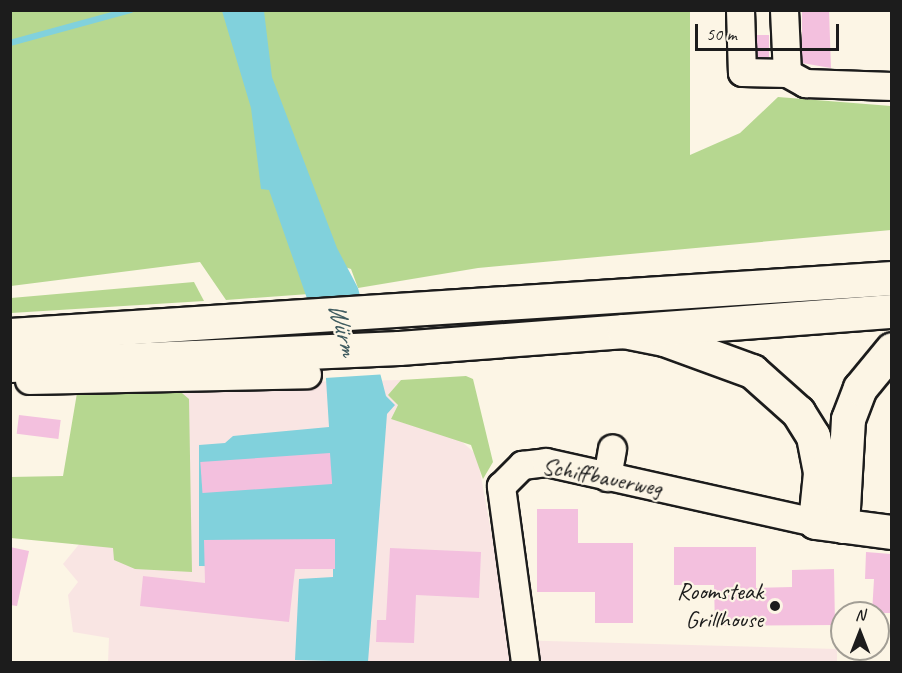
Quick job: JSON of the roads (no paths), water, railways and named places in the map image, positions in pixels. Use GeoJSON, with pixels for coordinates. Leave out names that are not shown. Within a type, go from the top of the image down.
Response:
{"type":"FeatureCollection","features":[{"type":"Feature","properties":{"kind":"main road"},"geometry":{"type":"LineString","coordinates":[[10,335],[390,314],[891,278]]}},
{"type":"Feature","properties":{"kind":"main road"},"geometry":{"type":"LineString","coordinates":[[10,365],[303,364],[399,348],[891,311]]}},
{"type":"Feature","properties":{"kind":"main road"},"geometry":{"type":"LineString","coordinates":[[624,331],[725,358],[779,390],[813,436],[828,524]]}},
{"type":"Feature","properties":{"kind":"main road"},"geometry":{"type":"LineString","coordinates":[[828,524],[848,419],[860,387],[891,349]]}},
{"type":"Feature","properties":{"kind":"main road"},"geometry":{"type":"LineString","coordinates":[[828,524],[891,532]]}},
{"type":"Feature","properties":{"kind":"street"},"geometry":{"type":"LineString","coordinates":[[740,10],[742,72],[787,73],[806,83],[891,86]]}},
{"type":"Feature","properties":{"kind":"street"},"geometry":{"type":"LineString","coordinates":[[784,10],[787,73]]}},
{"type":"Feature","properties":{"kind":"street"},"geometry":{"type":"LineString","coordinates":[[10,380],[303,364]]}},
{"type":"Feature","properties":{"kind":"street"},"geometry":{"type":"LineString","coordinates":[[607,477],[612,448]]}},
{"type":"Feature","properties":{"kind":"street","name":"Schiffbauerweg"},"geometry":{"type":"LineString","coordinates":[[525,663],[501,486],[506,477],[535,462],[828,524]]}},
{"type":"Feature","properties":{"kind":"water","name":"Würm"},"geometry":{"type":"Polygon","coordinates":[[[222,11],[264,11],[272,77],[337,248],[358,288],[386,396],[395,405],[387,414],[368,662],[295,660],[299,579],[333,577],[333,567],[199,566],[199,445],[225,443],[233,436],[329,427],[324,347],[269,190],[261,189],[251,108],[222,11]]]}},
{"type":"Feature","properties":{"kind":"waterway"},"geometry":{"type":"LineString","coordinates":[[10,43],[131,10]]}},
{"type":"Feature","properties":{"kind":"place","name":"Roomsteak Grillhouse"},"geometry":{"type":"Point","coordinates":[775,606]}}]}
